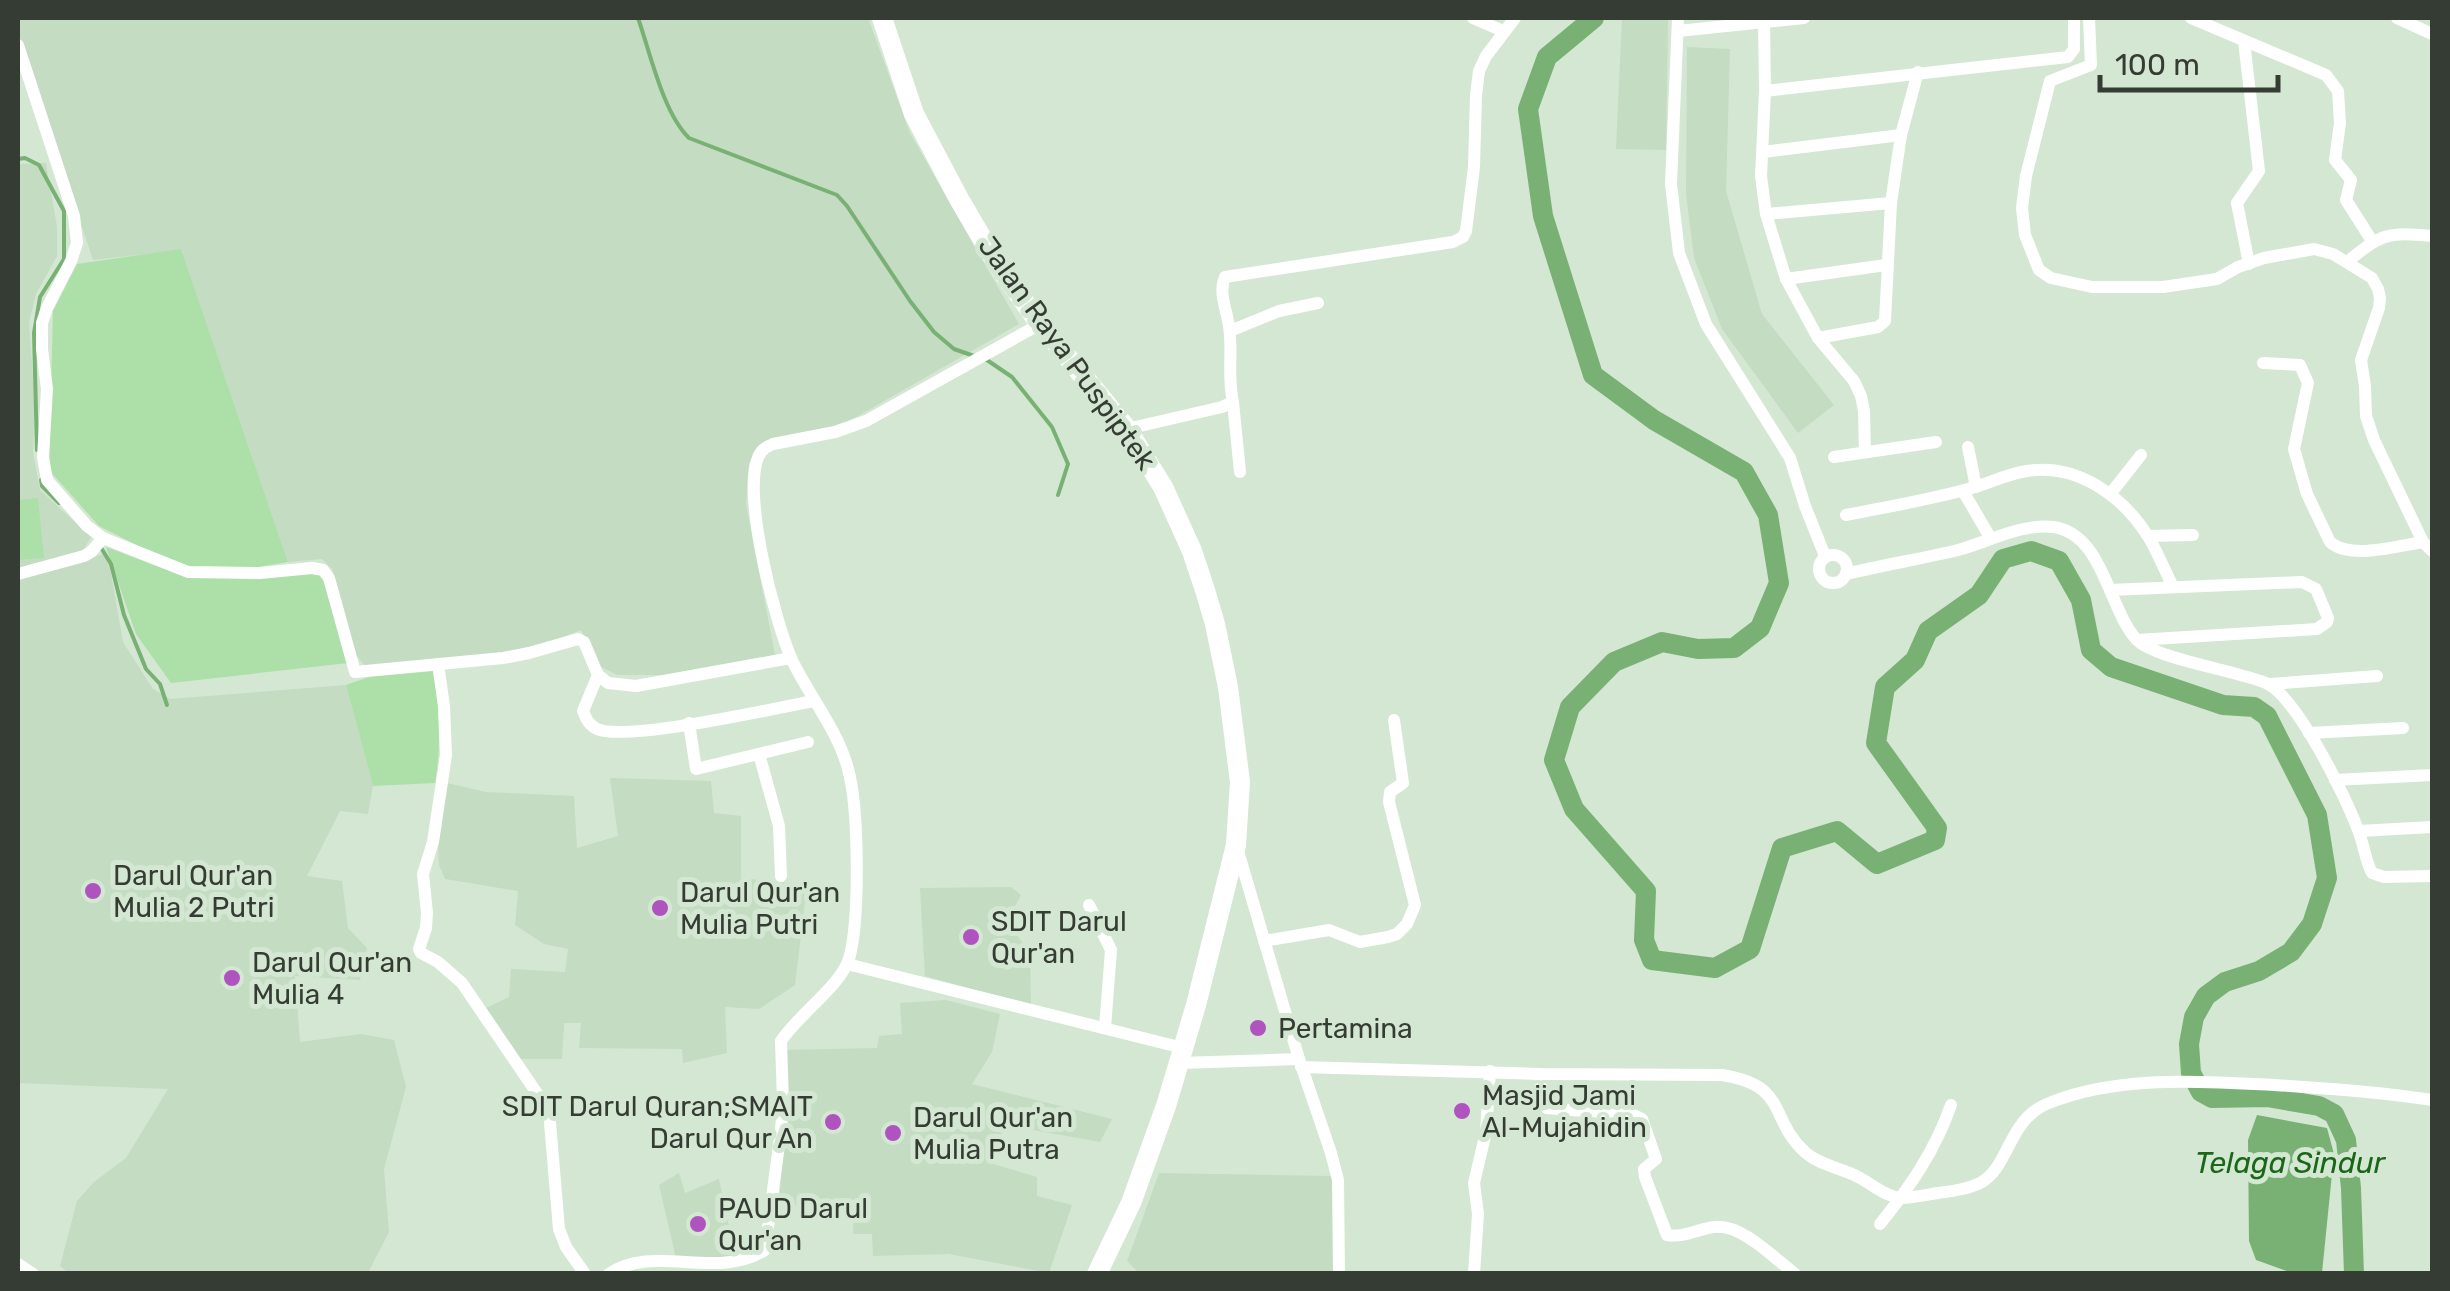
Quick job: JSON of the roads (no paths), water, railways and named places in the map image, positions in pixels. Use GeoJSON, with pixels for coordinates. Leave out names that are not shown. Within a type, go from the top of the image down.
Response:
{"type":"FeatureCollection","features":[{"type":"Feature","properties":{"kind":"main road","name":"Jalan Raya Puspiptek"},"geometry":{"type":"LineString","coordinates":[[882,18],[914,114],[997,264],[1153,467],[1192,552],[1215,624],[1236,738],[1240,782],[1236,846],[1181,1056],[1139,1183],[1096,1274]]}},
{"type":"Feature","properties":{"kind":"street"},"geometry":{"type":"LineString","coordinates":[[1473,18],[1504,31]]}},
{"type":"Feature","properties":{"kind":"street"},"geometry":{"type":"LineString","coordinates":[[1240,472],[1230,385],[1230,332],[1222,284],[1228,276],[1453,242],[1463,237],[1474,167],[1477,81],[1486,56],[1515,18]]}},
{"type":"Feature","properties":{"kind":"street"},"geometry":{"type":"LineString","coordinates":[[1804,18],[1678,24],[1671,184],[1679,253],[1706,324],[1790,458],[1826,556]]}},
{"type":"Feature","properties":{"kind":"street"},"geometry":{"type":"LineString","coordinates":[[1764,90],[2068,56],[2074,49],[2074,18]]}},
{"type":"Feature","properties":{"kind":"street"},"geometry":{"type":"LineString","coordinates":[[2089,18],[2091,65],[2050,81],[2026,176],[2022,208],[2025,235],[2039,270],[2051,278],[2079,284],[2142,288],[2195,284],[2249,264],[2314,249],[2332,254],[2372,278],[2378,289],[2379,308],[2360,360],[2366,416],[2374,440],[2428,547],[2351,551],[2338,549],[2330,542],[2306,494],[2294,450],[2308,383],[2300,365],[2263,362]]}},
{"type":"Feature","properties":{"kind":"street"},"geometry":{"type":"LineString","coordinates":[[2191,18],[2326,76],[2338,91],[2340,123],[2335,160],[2351,180],[2346,200],[2372,242]]}},
{"type":"Feature","properties":{"kind":"street"},"geometry":{"type":"LineString","coordinates":[[2397,18],[2432,34]]}},
{"type":"Feature","properties":{"kind":"street"},"geometry":{"type":"LineString","coordinates":[[1764,21],[1761,176],[1766,214],[1786,279],[1818,338],[1854,381],[1864,411],[1865,452]]}},
{"type":"Feature","properties":{"kind":"street"},"geometry":{"type":"LineString","coordinates":[[2244,41],[2258,171],[2237,202],[2249,264]]}},
{"type":"Feature","properties":{"kind":"street"},"geometry":{"type":"LineString","coordinates":[[18,46],[74,216],[77,244],[42,323],[47,390],[43,457],[47,480],[99,542],[188,572],[323,570],[329,578],[355,672],[529,654],[578,639],[584,642],[598,675],[608,683],[636,686],[792,658]]}},
{"type":"Feature","properties":{"kind":"street"},"geometry":{"type":"LineString","coordinates":[[1818,338],[1884,324],[1891,203],[1901,135],[1918,72]]}},
{"type":"Feature","properties":{"kind":"street"},"geometry":{"type":"LineString","coordinates":[[1763,152],[1901,135]]}},
{"type":"Feature","properties":{"kind":"street"},"geometry":{"type":"LineString","coordinates":[[1766,214],[1891,203]]}},
{"type":"Feature","properties":{"kind":"street"},"geometry":{"type":"LineString","coordinates":[[2347,262],[2372,242],[2394,232],[2432,236]]}},
{"type":"Feature","properties":{"kind":"street"},"geometry":{"type":"LineString","coordinates":[[1786,279],[1886,266]]}},
{"type":"Feature","properties":{"kind":"street"},"geometry":{"type":"LineString","coordinates":[[1230,332],[1280,311],[1318,303]]}},
{"type":"Feature","properties":{"kind":"street"},"geometry":{"type":"LineString","coordinates":[[609,1274],[646,1262],[724,1264],[754,1257],[765,1250],[781,1130],[781,1040],[847,964],[852,942],[856,872],[851,784],[843,755],[792,658],[776,615],[764,570],[754,483],[759,455],[773,444],[835,432],[866,421],[1040,324]]}},
{"type":"Feature","properties":{"kind":"street"},"geometry":{"type":"LineString","coordinates":[[1127,429],[1233,402]]}},
{"type":"Feature","properties":{"kind":"street"},"geometry":{"type":"LineString","coordinates":[[1834,456],[1936,442]]}},
{"type":"Feature","properties":{"kind":"street"},"geometry":{"type":"LineString","coordinates":[[1968,447],[1969,489],[1991,539]]}},
{"type":"Feature","properties":{"kind":"street"},"geometry":{"type":"LineString","coordinates":[[2111,493],[2141,455]]}},
{"type":"Feature","properties":{"kind":"street"},"geometry":{"type":"LineString","coordinates":[[1846,515],[1969,489],[1999,477],[2042,470],[2076,474],[2111,493],[2148,536],[2173,587]]}},
{"type":"Feature","properties":{"kind":"street"},"geometry":{"type":"LineString","coordinates":[[1846,574],[1956,550],[2027,529],[2057,528],[2081,542],[2094,556],[2137,640],[2161,652],[2270,684],[2377,676]]}},
{"type":"Feature","properties":{"kind":"street"},"geometry":{"type":"LineString","coordinates":[[2148,536],[2192,535]]}},
{"type":"Feature","properties":{"kind":"street"},"geometry":{"type":"LineString","coordinates":[[18,574],[84,556],[99,542]]}},
{"type":"Feature","properties":{"kind":"street"},"geometry":{"type":"LineString","coordinates":[[1835,554],[1846,564],[1844,578],[1835,583],[1822,578],[1818,569],[1826,556],[1835,554]]}},
{"type":"Feature","properties":{"kind":"street"},"geometry":{"type":"LineString","coordinates":[[2110,590],[2307,582],[2316,589],[2328,620],[2316,629],[2137,640]]}},
{"type":"Feature","properties":{"kind":"street"},"geometry":{"type":"LineString","coordinates":[[438,664],[446,755],[433,842],[423,874],[426,928],[419,947],[421,953],[462,983],[548,1111],[561,1236],[586,1274]]}},
{"type":"Feature","properties":{"kind":"street"},"geometry":{"type":"LineString","coordinates":[[598,675],[584,711],[588,722],[596,728],[622,732],[814,701]]}},
{"type":"Feature","properties":{"kind":"street"},"geometry":{"type":"LineString","coordinates":[[2270,684],[2309,733],[2335,780],[2375,875],[2432,876]]}},
{"type":"Feature","properties":{"kind":"street"},"geometry":{"type":"LineString","coordinates":[[1264,941],[1329,930],[1360,942],[1388,938],[1407,924],[1415,905],[1389,795],[1403,783],[1394,720]]}},
{"type":"Feature","properties":{"kind":"street"},"geometry":{"type":"LineString","coordinates":[[689,723],[696,769],[808,742]]}},
{"type":"Feature","properties":{"kind":"street"},"geometry":{"type":"LineString","coordinates":[[2309,733],[2402,728]]}},
{"type":"Feature","properties":{"kind":"street"},"geometry":{"type":"LineString","coordinates":[[760,754],[779,826],[780,876]]}},
{"type":"Feature","properties":{"kind":"street"},"geometry":{"type":"LineString","coordinates":[[2335,780],[2432,775]]}},
{"type":"Feature","properties":{"kind":"street"},"geometry":{"type":"LineString","coordinates":[[2359,831],[2432,826]]}},
{"type":"Feature","properties":{"kind":"street"},"geometry":{"type":"LineString","coordinates":[[1236,846],[1338,1180],[1339,1274]]}},
{"type":"Feature","properties":{"kind":"street"},"geometry":{"type":"LineString","coordinates":[[1089,905],[1111,950],[1105,1028]]}},
{"type":"Feature","properties":{"kind":"street"},"geometry":{"type":"LineString","coordinates":[[847,964],[1105,1028],[1181,1056],[1540,1074],[1744,1078],[1773,1100],[1793,1138],[1810,1157],[1902,1198],[1949,1192],[1986,1180],[2034,1110],[2050,1102],[2118,1087],[2179,1080],[2397,1094],[2432,1100]]}},
{"type":"Feature","properties":{"kind":"street"},"geometry":{"type":"LineString","coordinates":[[1474,1274],[1478,1214],[1474,1179],[1486,1132],[1490,1071]]}},
{"type":"Feature","properties":{"kind":"street"},"geometry":{"type":"LineString","coordinates":[[1540,1074],[1546,1108],[1642,1119],[1656,1160],[1644,1168],[1645,1177],[1668,1235],[1680,1236],[1712,1227],[1732,1228],[1795,1274]]}},
{"type":"Feature","properties":{"kind":"street"},"geometry":{"type":"LineString","coordinates":[[1880,1224],[1902,1198],[1938,1138],[1950,1105]]}},
{"type":"Feature","properties":{"kind":"street"},"geometry":{"type":"LineString","coordinates":[[18,1264],[33,1274]]}},
{"type":"Feature","properties":{"kind":"water","name":"Telaga Sindur"},"geometry":{"type":"Polygon","coordinates":[[[2257,1115],[2327,1128],[2334,1154],[2322,1273],[2292,1273],[2256,1260],[2249,1241],[2248,1140],[2257,1115]]]}},
{"type":"Feature","properties":{"kind":"waterway"},"geometry":{"type":"LineString","coordinates":[[638,18],[665,98],[689,138],[837,195],[934,332],[954,349],[974,356]]}},
{"type":"Feature","properties":{"kind":"waterway"},"geometry":{"type":"LineString","coordinates":[[1594,18],[1547,57],[1528,109],[1543,216],[1593,375],[1654,420],[1744,472],[1768,515],[1779,583],[1760,628],[1734,648],[1698,649],[1662,642],[1614,662],[1570,707],[1554,760],[1574,809],[1646,891],[1644,940],[1652,960],[1715,968],[1750,949],[1782,848],[1837,831],[1877,864],[1935,840],[1937,828],[1876,743],[1885,687],[1915,660],[1928,631],[1979,595],[2003,559],[2031,551],[2059,561],[2081,600],[2091,650],[2111,667],[2223,705],[2254,707],[2267,716],[2317,815],[2327,878],[2312,924],[2291,952],[2259,971],[2225,982],[2206,996],[2194,1017],[2189,1044],[2191,1073],[2201,1092],[2212,1098],[2267,1097],[2319,1106],[2334,1114],[2346,1140],[2354,1274]]}},
{"type":"Feature","properties":{"kind":"waterway"},"geometry":{"type":"LineString","coordinates":[[18,159],[39,165],[64,211],[64,259],[40,297],[34,333],[37,450]]}},
{"type":"Feature","properties":{"kind":"waterway"},"geometry":{"type":"LineString","coordinates":[[984,358],[1012,377],[1052,427],[1068,464],[1058,495]]}},
{"type":"Feature","properties":{"kind":"waterway"},"geometry":{"type":"LineString","coordinates":[[41,480],[59,503]]}},
{"type":"Feature","properties":{"kind":"waterway"},"geometry":{"type":"LineString","coordinates":[[100,546],[111,564],[124,615],[146,669],[160,684],[167,705]]}},
{"type":"Feature","properties":{"kind":"place","name":"Darul Qur'an Mulia 2 Putri"},"geometry":{"type":"Point","coordinates":[93,891]}},
{"type":"Feature","properties":{"kind":"place","name":"Darul Qur'an Mulia Putri"},"geometry":{"type":"Point","coordinates":[660,908]}},
{"type":"Feature","properties":{"kind":"place","name":"SDIT Darul Qur'an"},"geometry":{"type":"Point","coordinates":[971,937]}},
{"type":"Feature","properties":{"kind":"place","name":"Darul Qur'an Mulia 4"},"geometry":{"type":"Point","coordinates":[232,978]}},
{"type":"Feature","properties":{"kind":"place","name":"Pertamina"},"geometry":{"type":"Point","coordinates":[1258,1028]}},
{"type":"Feature","properties":{"kind":"place","name":"Masjid Jami Al-Mujahidin"},"geometry":{"type":"Point","coordinates":[1462,1111]}},
{"type":"Feature","properties":{"kind":"place","name":"SDIT Darul Quran;SMAIT Darul Qur An"},"geometry":{"type":"Point","coordinates":[833,1122]}},
{"type":"Feature","properties":{"kind":"place","name":"Darul Qur'an Mulia Putra"},"geometry":{"type":"Point","coordinates":[893,1133]}},
{"type":"Feature","properties":{"kind":"place","name":"PAUD Darul Qur'an"},"geometry":{"type":"Point","coordinates":[698,1224]}}]}
